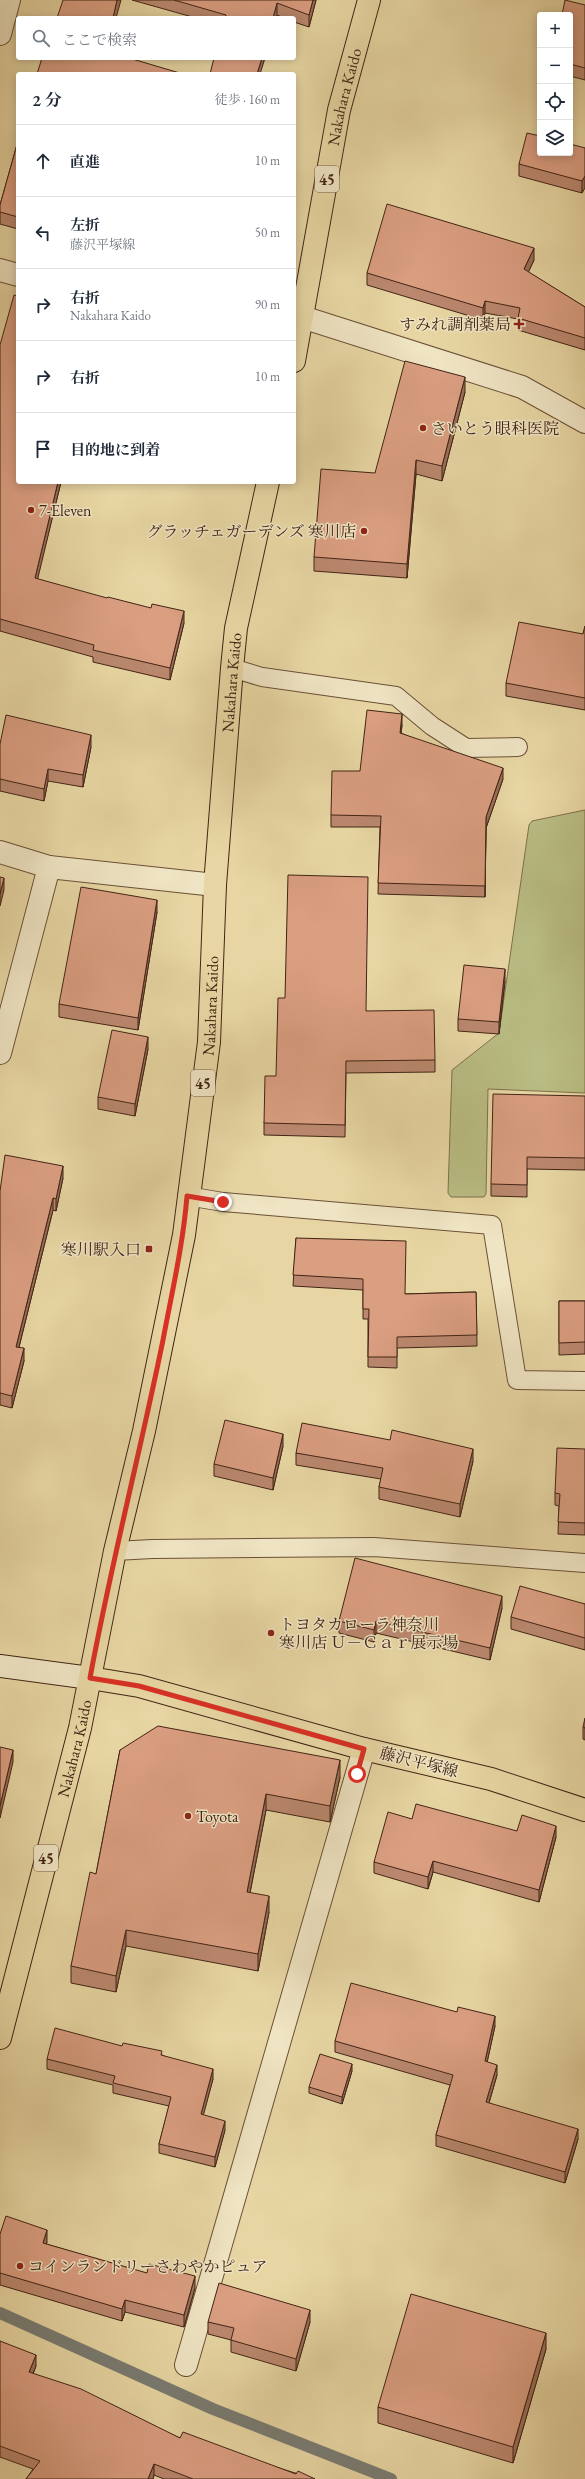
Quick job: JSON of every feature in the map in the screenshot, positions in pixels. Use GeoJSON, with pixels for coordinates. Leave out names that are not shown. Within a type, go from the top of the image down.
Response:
{"type":"FeatureCollection","features":[{"type":"Feature","properties":{"kind":"main road","name":"Nakahara Kaido"},"geometry":{"type":"LineString","coordinates":[[296,350],[338,110],[369,0]]}},
{"type":"Feature","properties":{"kind":"main road","name":"Nakahara Kaido"},"geometry":{"type":"LineString","coordinates":[[0,2038],[80,1728],[115,1551],[146,1423],[184,1235],[187,1196],[209,1042],[215,885],[236,628],[268,484]]}},
{"type":"Feature","properties":{"kind":"main road","name":"藤沢平塚線"},"geometry":{"type":"LineString","coordinates":[[90,1678],[139,1686],[364,1749],[491,1779],[585,1810]]}},
{"type":"Feature","properties":{"kind":"street"},"geometry":{"type":"LineString","coordinates":[[0,34],[9,0]]}},
{"type":"Feature","properties":{"kind":"street"},"geometry":{"type":"LineString","coordinates":[[0,270],[16,274]]}},
{"type":"Feature","properties":{"kind":"street"},"geometry":{"type":"LineString","coordinates":[[302,317],[522,387],[585,422]]}},
{"type":"Feature","properties":{"kind":"street"},"geometry":{"type":"LineString","coordinates":[[0,852],[49,867],[215,885]]}},
{"type":"Feature","properties":{"kind":"street"},"geometry":{"type":"LineString","coordinates":[[0,1053],[49,867]]}},
{"type":"Feature","properties":{"kind":"street"},"geometry":{"type":"LineString","coordinates":[[0,1666],[90,1678]]}},
{"type":"Feature","properties":{"kind":"street"},"geometry":{"type":"LineString","coordinates":[[186,2365],[364,1749]]}},
{"type":"Feature","properties":{"kind":"lane"},"geometry":{"type":"LineString","coordinates":[[232,668],[262,677],[396,696],[432,726],[466,748],[518,747]]}},
{"type":"Feature","properties":{"kind":"lane"},"geometry":{"type":"LineString","coordinates":[[187,1196],[223,1202],[492,1225],[517,1380],[585,1381]]}},
{"type":"Feature","properties":{"kind":"lane"},"geometry":{"type":"LineString","coordinates":[[115,1551],[152,1548],[374,1547],[585,1563]]}},
{"type":"Feature","properties":{"kind":"green space"},"geometry":{"type":"Polygon","coordinates":[[[585,810],[585,1093],[488,1089],[486,1194],[484,1197],[451,1197],[448,1193],[452,1070],[499,1033],[529,825],[532,821],[585,810]]]}},
{"type":"Feature","properties":{"kind":"building"},"geometry":{"type":"Polygon","coordinates":[[[63,0],[117,0],[113,16],[58,16],[63,0]]]}},
{"type":"Feature","properties":{"kind":"building"},"geometry":{"type":"Polygon","coordinates":[[[174,0],[313,0],[309,15],[277,3],[274,16],[226,15],[174,0]]]}},
{"type":"Feature","properties":{"kind":"building"},"geometry":{"type":"Polygon","coordinates":[[[565,0],[585,5],[585,68],[573,65],[573,12],[563,12],[565,0]]]}},
{"type":"Feature","properties":{"kind":"building"},"geometry":{"type":"Polygon","coordinates":[[[41,60],[136,60],[176,72],[38,72],[41,60]]]}},
{"type":"Feature","properties":{"kind":"building"},"geometry":{"type":"Polygon","coordinates":[[[214,60],[261,60],[258,72],[210,72],[214,60]]]}},
{"type":"Feature","properties":{"kind":"building"},"geometry":{"type":"Polygon","coordinates":[[[527,133],[537,135],[537,156],[573,156],[573,145],[585,148],[585,176],[582,181],[519,164],[527,133]]]}},
{"type":"Feature","properties":{"kind":"building"},"geometry":{"type":"Polygon","coordinates":[[[16,148],[16,216],[0,212],[0,205],[16,148]]]}},
{"type":"Feature","properties":{"kind":"building"},"geometry":{"type":"Polygon","coordinates":[[[387,204],[534,248],[524,269],[585,307],[585,338],[518,318],[520,308],[485,301],[483,308],[367,273],[387,204]]]}},
{"type":"Feature","properties":{"kind":"building"},"geometry":{"type":"Polygon","coordinates":[[[14,295],[16,296],[16,484],[58,484],[35,578],[107,598],[151,608],[152,604],[184,611],[170,668],[93,650],[94,645],[0,619],[0,345],[14,295]]]}},
{"type":"Feature","properties":{"kind":"building"},"geometry":{"type":"Polygon","coordinates":[[[405,361],[465,377],[442,466],[416,460],[407,564],[314,557],[321,469],[375,473],[405,361]]]}},
{"type":"Feature","properties":{"kind":"building"},"geometry":{"type":"Polygon","coordinates":[[[519,622],[583,634],[585,626],[585,698],[506,683],[519,622]]]}},
{"type":"Feature","properties":{"kind":"building"},"geometry":{"type":"Polygon","coordinates":[[[367,710],[402,714],[400,733],[503,768],[486,817],[485,886],[378,883],[381,816],[331,815],[332,771],[360,771],[367,710]]]}},
{"type":"Feature","properties":{"kind":"building"},"geometry":{"type":"Polygon","coordinates":[[[6,715],[91,735],[83,775],[48,769],[44,789],[0,779],[0,744],[6,715]]]}},
{"type":"Feature","properties":{"kind":"building"},"geometry":{"type":"Polygon","coordinates":[[[288,875],[368,877],[366,1011],[434,1010],[435,1060],[346,1061],[345,1125],[264,1123],[265,1076],[276,1076],[278,998],[285,998],[288,875]]]}},
{"type":"Feature","properties":{"kind":"building"},"geometry":{"type":"Polygon","coordinates":[[[0,877],[4,878],[0,894],[0,877]]]}},
{"type":"Feature","properties":{"kind":"building"},"geometry":{"type":"Polygon","coordinates":[[[81,887],[157,900],[138,1018],[59,1004],[81,887]]]}},
{"type":"Feature","properties":{"kind":"building"},"geometry":{"type":"Polygon","coordinates":[[[464,965],[505,969],[499,1022],[458,1019],[464,965]]]}},
{"type":"Feature","properties":{"kind":"building"},"geometry":{"type":"Polygon","coordinates":[[[112,1030],[148,1037],[135,1104],[98,1097],[112,1030]]]}},
{"type":"Feature","properties":{"kind":"building"},"geometry":{"type":"Polygon","coordinates":[[[493,1094],[585,1096],[585,1158],[527,1157],[527,1185],[491,1184],[493,1094]]]}},
{"type":"Feature","properties":{"kind":"building"},"geometry":{"type":"Polygon","coordinates":[[[5,1155],[63,1166],[56,1199],[53,1198],[16,1347],[24,1348],[12,1396],[0,1393],[0,1191],[5,1155]]]}},
{"type":"Feature","properties":{"kind":"building"},"geometry":{"type":"Polygon","coordinates":[[[296,1238],[406,1241],[405,1294],[476,1292],[477,1335],[397,1337],[397,1357],[368,1357],[369,1309],[363,1309],[363,1279],[293,1275],[296,1238]]]}},
{"type":"Feature","properties":{"kind":"building"},"geometry":{"type":"Polygon","coordinates":[[[559,1301],[585,1301],[585,1342],[559,1343],[559,1301]]]}},
{"type":"Feature","properties":{"kind":"building"},"geometry":{"type":"Polygon","coordinates":[[[225,1420],[283,1434],[273,1478],[214,1464],[225,1420]]]}},
{"type":"Feature","properties":{"kind":"building"},"geometry":{"type":"Polygon","coordinates":[[[302,1423],[390,1440],[392,1430],[473,1449],[460,1504],[379,1487],[383,1468],[296,1453],[302,1423]]]}},
{"type":"Feature","properties":{"kind":"building"},"geometry":{"type":"Polygon","coordinates":[[[557,1448],[585,1449],[585,1523],[558,1522],[560,1494],[555,1493],[557,1448]]]}},
{"type":"Feature","properties":{"kind":"building"},"geometry":{"type":"Polygon","coordinates":[[[355,1558],[502,1596],[490,1648],[376,1621],[374,1630],[339,1621],[355,1558]]]}},
{"type":"Feature","properties":{"kind":"building"},"geometry":{"type":"Polygon","coordinates":[[[520,1586],[585,1604],[585,1638],[511,1617],[520,1586]]]}},
{"type":"Feature","properties":{"kind":"building"},"geometry":{"type":"Polygon","coordinates":[[[158,1726],[340,1760],[330,1806],[266,1794],[247,1892],[269,1896],[258,1954],[126,1930],[116,1976],[71,1966],[90,1872],[96,1874],[120,1750],[158,1726]]]}},
{"type":"Feature","properties":{"kind":"building"},"geometry":{"type":"Polygon","coordinates":[[[0,1747],[13,1750],[0,1806],[0,1747]]]}},
{"type":"Feature","properties":{"kind":"building"},"geometry":{"type":"Polygon","coordinates":[[[416,1804],[517,1831],[522,1815],[556,1826],[539,1890],[433,1861],[428,1877],[374,1862],[388,1812],[412,1819],[416,1804]]]}},
{"type":"Feature","properties":{"kind":"building"},"geometry":{"type":"Polygon","coordinates":[[[351,1983],[457,2012],[458,2007],[495,2016],[485,2061],[497,2065],[486,2102],[578,2129],[565,2172],[436,2135],[453,2075],[335,2041],[351,1983]]]}},
{"type":"Feature","properties":{"kind":"building"},"geometry":{"type":"Polygon","coordinates":[[[55,2028],[122,2046],[123,2043],[162,2051],[161,2055],[213,2069],[201,2114],[225,2121],[215,2157],[159,2144],[171,2097],[113,2083],[115,2076],[47,2059],[55,2028]]]}},
{"type":"Feature","properties":{"kind":"building"},"geometry":{"type":"Polygon","coordinates":[[[320,2054],[352,2064],[342,2097],[309,2087],[320,2054]]]}},
{"type":"Feature","properties":{"kind":"building"},"geometry":{"type":"Polygon","coordinates":[[[6,2216],[47,2230],[43,2243],[147,2273],[149,2264],[195,2276],[184,2315],[125,2300],[122,2309],[0,2273],[0,2234],[6,2216]]]}},
{"type":"Feature","properties":{"kind":"building"},"geometry":{"type":"Polygon","coordinates":[[[219,2283],[310,2310],[296,2359],[231,2340],[234,2328],[208,2322],[219,2283]]]}},
{"type":"Feature","properties":{"kind":"building"},"geometry":{"type":"Polygon","coordinates":[[[411,2294],[546,2333],[513,2447],[378,2407],[411,2294]]]}},
{"type":"Feature","properties":{"kind":"building"},"geometry":{"type":"Polygon","coordinates":[[[0,2341],[36,2355],[29,2372],[81,2389],[180,2438],[183,2432],[296,2474],[298,2471],[315,2479],[193,2479],[154,2464],[148,2479],[26,2479],[40,2461],[0,2446],[0,2341]]]}},
{"type":"Feature","properties":{"kind":"waterway"},"geometry":{"type":"LineString","coordinates":[[0,2313],[213,2409],[391,2479]]}},
{"type":"Feature","properties":{"kind":"place","name":"すみれ調剤薬局"},"geometry":{"type":"Point","coordinates":[519,324]}},
{"type":"Feature","properties":{"kind":"place","name":"さいとう眼科医院"},"geometry":{"type":"Point","coordinates":[423,428]}},
{"type":"Feature","properties":{"kind":"place","name":"7-Eleven"},"geometry":{"type":"Point","coordinates":[31,510]}},
{"type":"Feature","properties":{"kind":"place","name":"グラッチェガーデンズ 寒川店"},"geometry":{"type":"Point","coordinates":[364,531]}},
{"type":"Feature","properties":{"kind":"place","name":"寒川駅入口"},"geometry":{"type":"Point","coordinates":[149,1249]}},
{"type":"Feature","properties":{"kind":"place","name":"トヨタカローラ神奈川 寒川店 Ｕ－Ｃａｒ展示場"},"geometry":{"type":"Point","coordinates":[271,1633]}},
{"type":"Feature","properties":{"kind":"place","name":"Toyota"},"geometry":{"type":"Point","coordinates":[188,1816]}},
{"type":"Feature","properties":{"kind":"place","name":"コインランドリーさわやかピュア"},"geometry":{"type":"Point","coordinates":[20,2266]}},
{"type":"Feature","properties":{"kind":"route"},"geometry":{"type":"LineString","coordinates":[[223,1202],[187,1196],[184,1235],[144,1431],[115,1551],[99,1626],[90,1678],[139,1686],[364,1749],[357,1774]]}}]}
